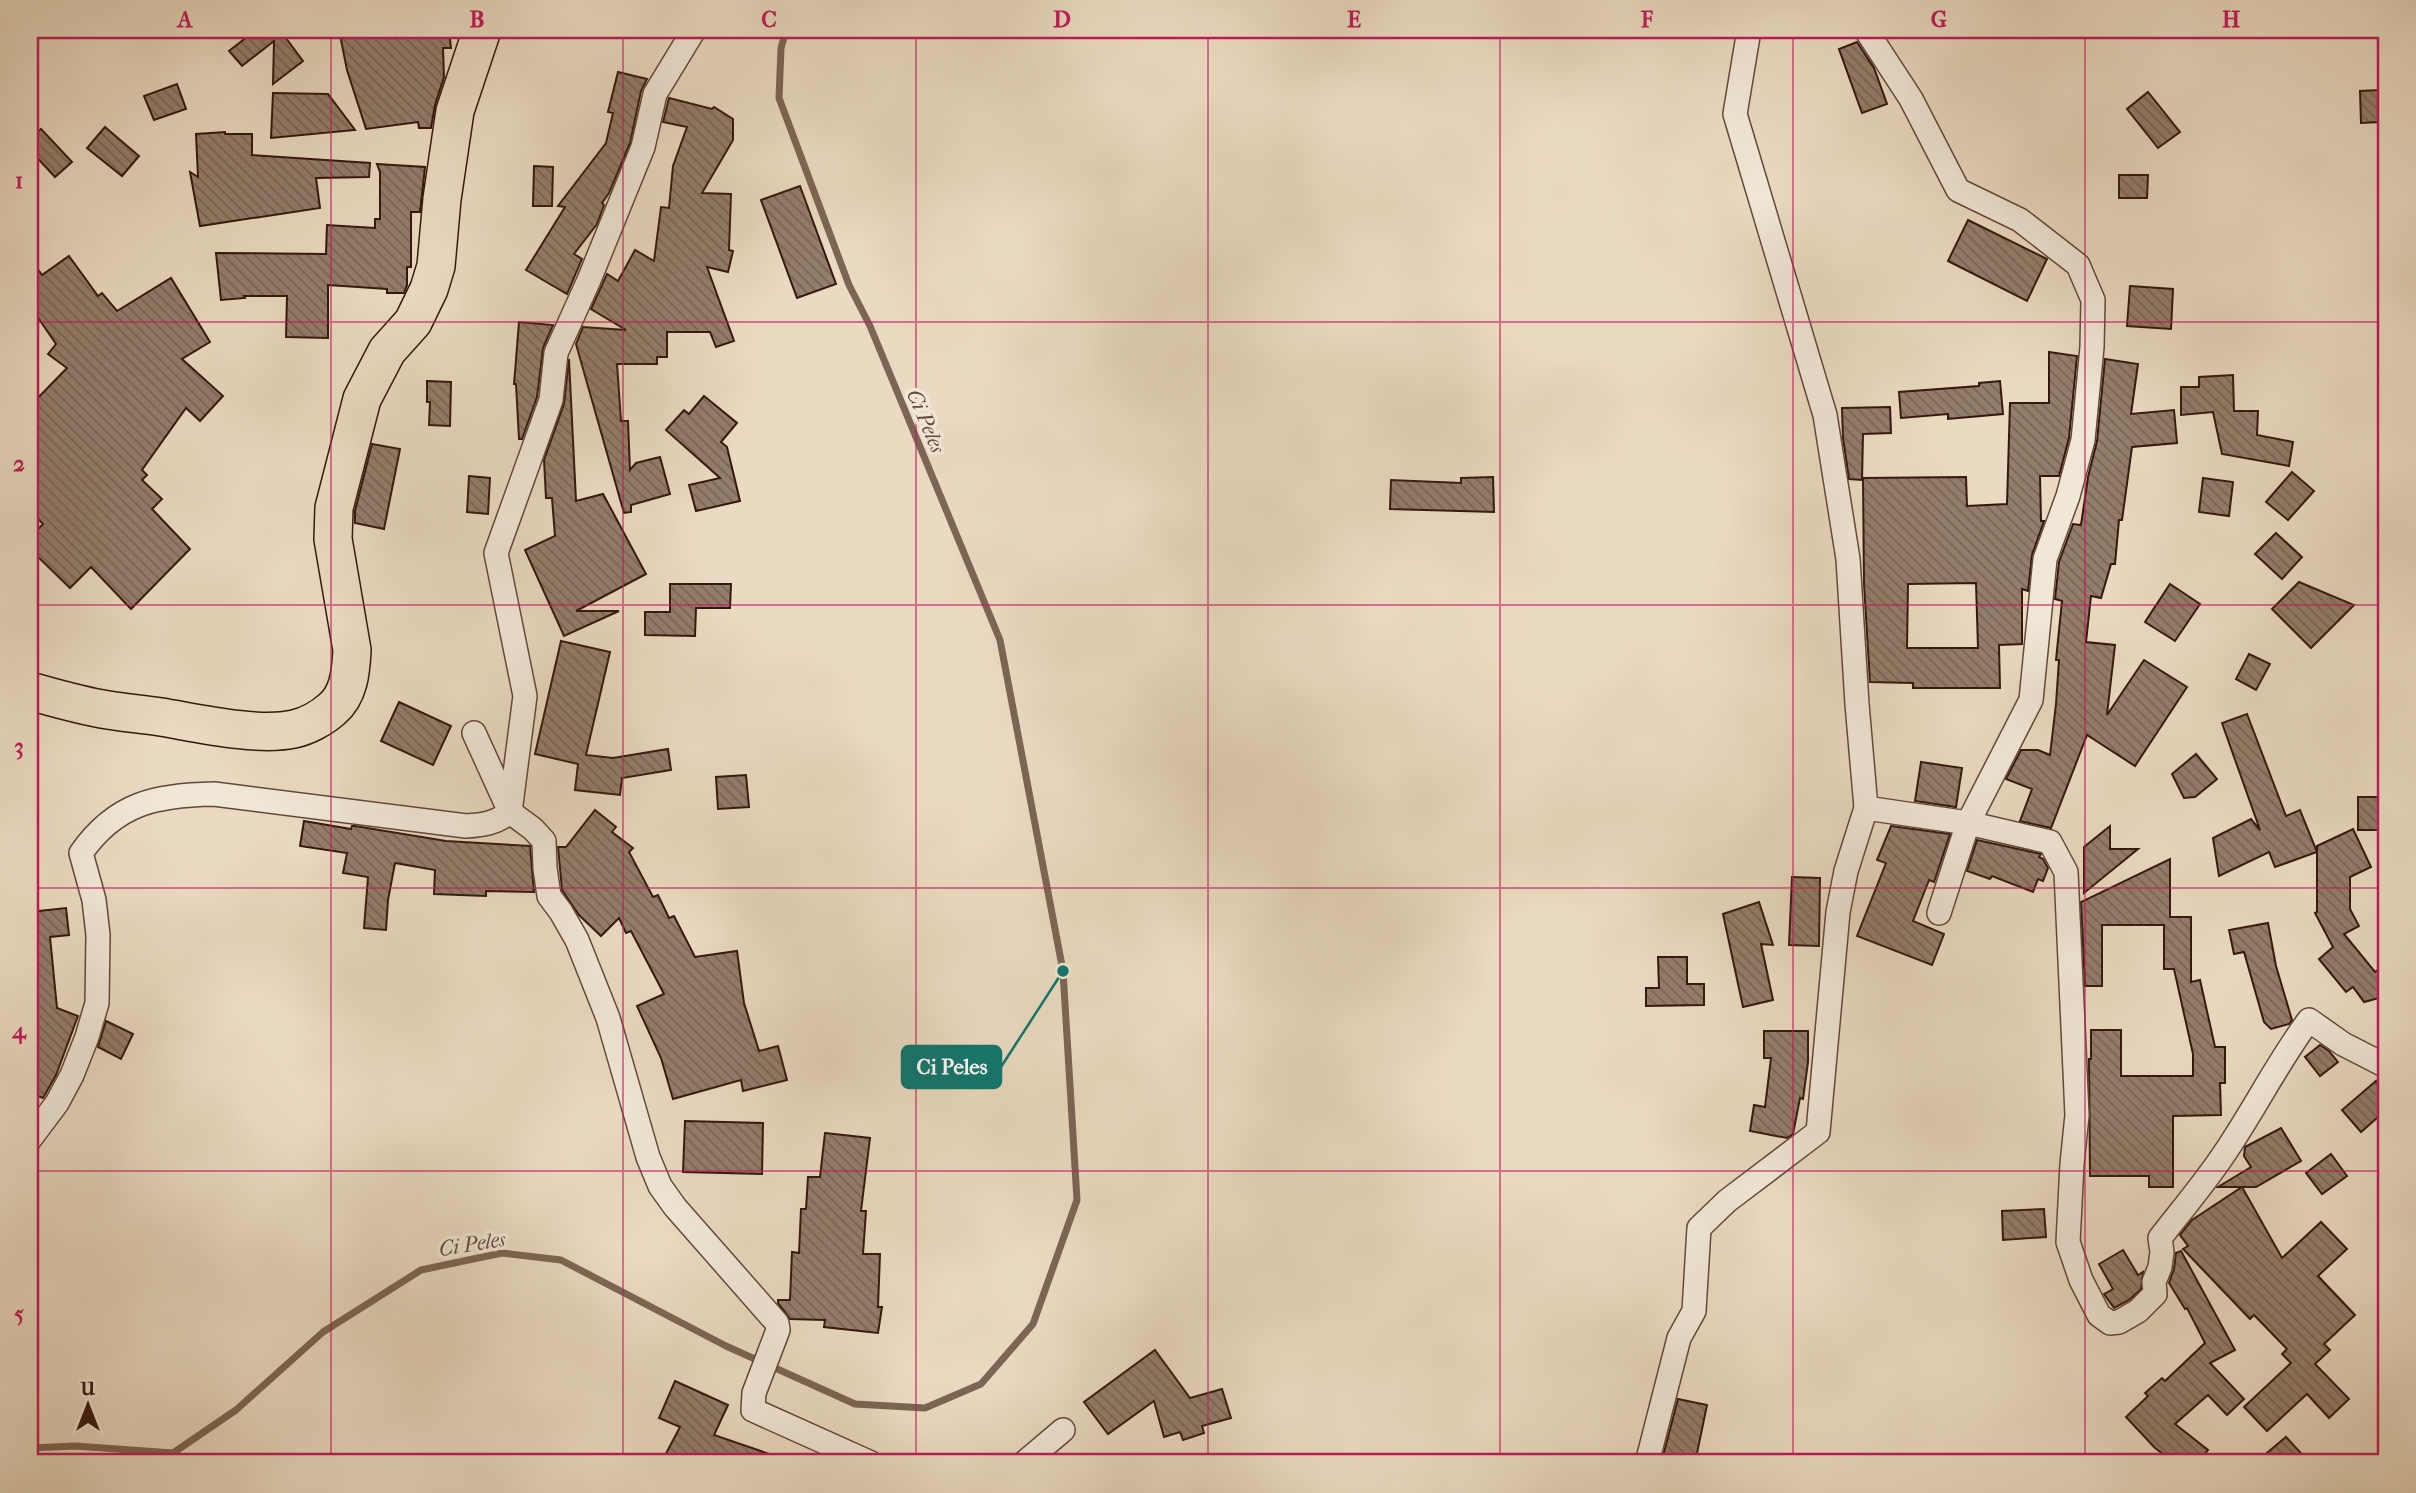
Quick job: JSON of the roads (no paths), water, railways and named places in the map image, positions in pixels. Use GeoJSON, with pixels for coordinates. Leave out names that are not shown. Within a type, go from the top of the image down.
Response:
{"type":"FeatureCollection","features":[{"type":"Feature","properties":{"kind":"highway"},"geometry":{"type":"LineString","coordinates":[[30,691],[105,710],[217,727],[258,730],[293,729],[312,722],[337,704],[345,691],[351,669],[352,650],[332,539],[334,508],[362,400],[387,351],[413,322],[429,289],[436,265],[442,199],[455,111],[482,30]]}},
{"type":"Feature","properties":{"kind":"street"},"geometry":{"type":"LineString","coordinates":[[30,1139],[57,1103],[88,1037],[97,1003],[98,935],[94,900],[81,853],[96,832],[121,813],[146,802],[177,795],[214,793],[466,826],[486,825],[510,812],[525,696],[496,553],[551,400],[556,354],[643,147],[655,94],[694,30]]}},
{"type":"Feature","properties":{"kind":"street"},"geometry":{"type":"LineString","coordinates":[[1647,1463],[1679,1338],[1694,1311],[1699,1228],[1727,1201],[1818,1132],[1838,912],[1846,871],[1867,808],[1848,559],[1825,415],[1735,114],[1749,30]]}},
{"type":"Feature","properties":{"kind":"street"},"geometry":{"type":"LineString","coordinates":[[1866,30],[1911,99],[1958,190],[2021,220],[2058,248],[2078,265],[2093,300],[2092,347],[2082,440],[2068,496],[2045,559],[2031,699],[1968,823],[1939,912]]}},
{"type":"Feature","properties":{"kind":"street"},"geometry":{"type":"LineString","coordinates":[[474,733],[510,812],[544,841],[549,896],[577,940],[608,1018],[648,1157],[660,1186],[675,1207],[774,1318],[778,1330],[754,1392],[752,1404],[755,1412],[871,1463]]}},
{"type":"Feature","properties":{"kind":"street"},"geometry":{"type":"LineString","coordinates":[[1867,808],[1968,823],[2050,842],[2066,872],[2077,1115],[2068,1242],[2081,1280],[2099,1315],[2110,1323],[2119,1322],[2152,1298],[2162,1252],[2160,1238],[2221,1159],[2268,1086],[2285,1052],[2309,1020],[2343,1044],[2386,1066]]}},
{"type":"Feature","properties":{"kind":"street"},"geometry":{"type":"LineString","coordinates":[[1024,1463],[1063,1430]]}},
{"type":"Feature","properties":{"kind":"waterway","name":"Ci Peles"},"geometry":{"type":"LineString","coordinates":[[30,1448],[75,1446],[173,1453],[236,1410],[323,1332],[421,1270],[502,1253],[561,1260],[726,1346],[855,1404],[925,1408],[981,1384],[1033,1324],[1077,1200],[1063,971],[1000,640],[870,326],[849,285],[779,98],[781,48],[786,30]]}},
{"type":"Feature","properties":{"kind":"place","name":"Ci Peles"},"geometry":{"type":"Point","coordinates":[1063,971]}}]}
